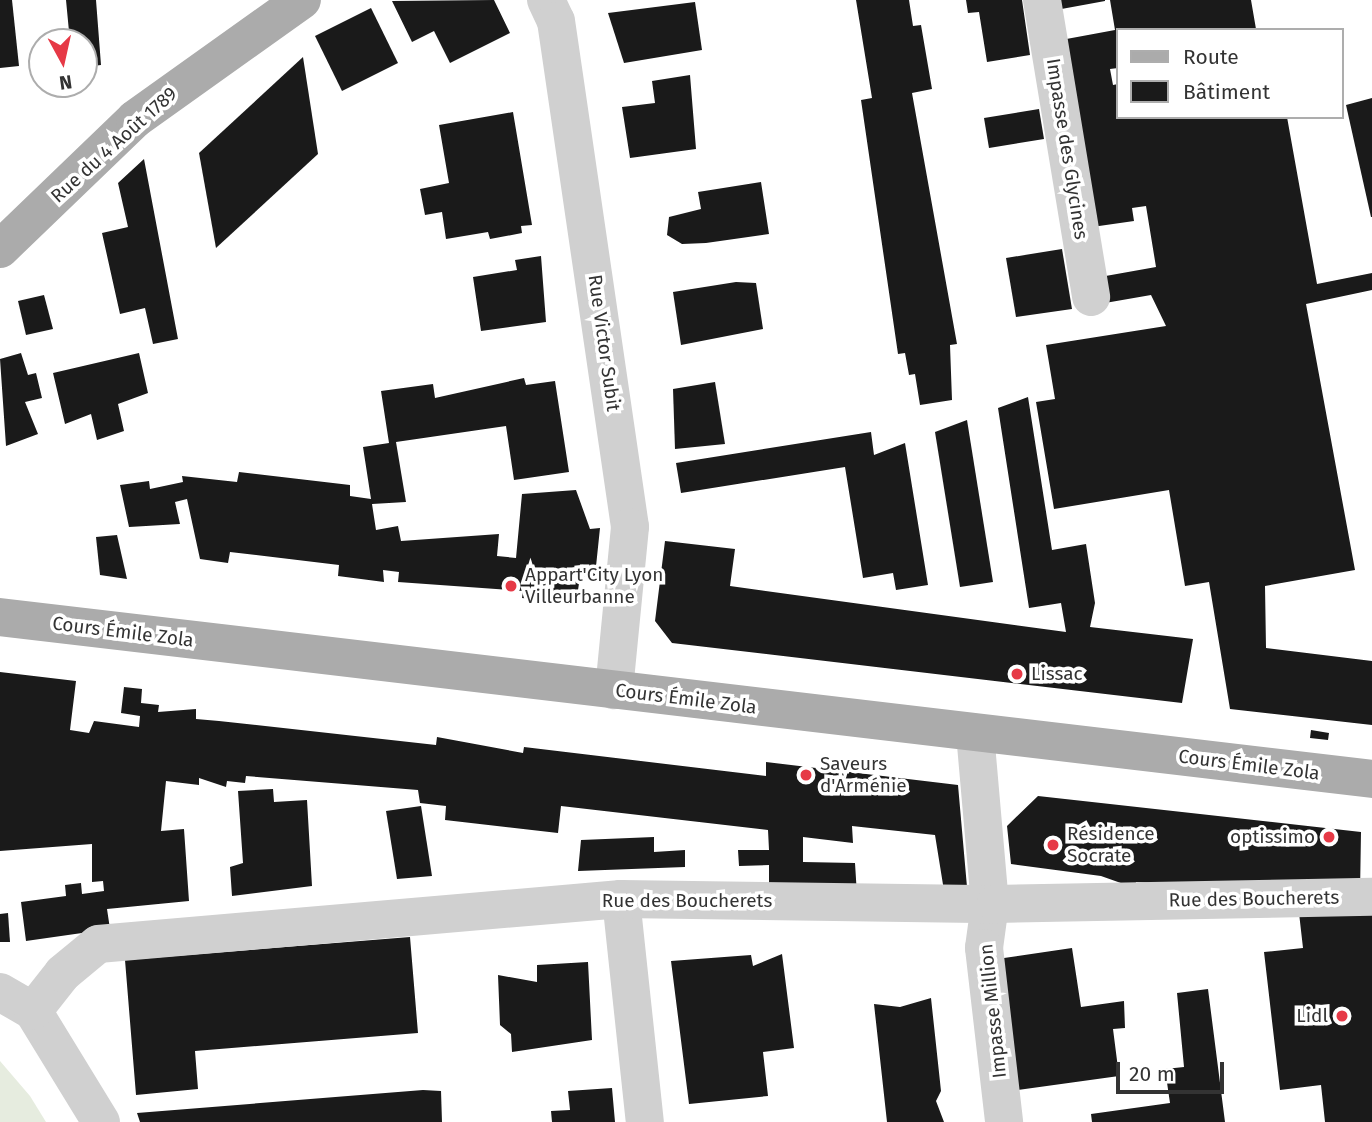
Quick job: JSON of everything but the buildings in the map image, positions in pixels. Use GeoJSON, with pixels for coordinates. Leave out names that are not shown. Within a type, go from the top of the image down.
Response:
{"type":"FeatureCollection","features":[{"type":"Feature","properties":{"kind":"main road","name":"Rue du 4 Août 1789"},"geometry":{"type":"LineString","coordinates":[[0,249],[135,119],[302,0]]}},
{"type":"Feature","properties":{"kind":"main road","name":"Cours Émile Zola"},"geometry":{"type":"LineString","coordinates":[[0,617],[1372,779]]}},
{"type":"Feature","properties":{"kind":"street","name":"Rue Victor Subit"},"geometry":{"type":"LineString","coordinates":[[546,0],[556,21],[631,527],[614,690]]}},
{"type":"Feature","properties":{"kind":"street","name":"Impasse des Glycines"},"geometry":{"type":"LineString","coordinates":[[1042,0],[1091,297]]}},
{"type":"Feature","properties":{"kind":"street","name":"Impasse Million"},"geometry":{"type":"LineString","coordinates":[[975,733],[990,904],[984,948],[1004,1122]]}},
{"type":"Feature","properties":{"kind":"street","name":"Rue des Boucherets"},"geometry":{"type":"LineString","coordinates":[[33,1011],[63,973],[98,944],[621,899],[990,904],[1372,897]]}},
{"type":"Feature","properties":{"kind":"street"},"geometry":{"type":"LineString","coordinates":[[621,899],[645,1122]]}},
{"type":"Feature","properties":{"kind":"street"},"geometry":{"type":"LineString","coordinates":[[0,992],[33,1011],[101,1122]]}},
{"type":"Feature","properties":{"kind":"shaded area"},"geometry":{"type":"Polygon","coordinates":[[[0,1061],[30,1096],[46,1122],[0,1122],[0,1061]]]}},
{"type":"Feature","properties":{"kind":"place","name":"Appart'City Lyon Villeurbanne"},"geometry":{"type":"Point","coordinates":[511,586]}},
{"type":"Feature","properties":{"kind":"place","name":"Lissac"},"geometry":{"type":"Point","coordinates":[1017,674]}},
{"type":"Feature","properties":{"kind":"place","name":"Saveurs d'Arménie"},"geometry":{"type":"Point","coordinates":[806,775]}},
{"type":"Feature","properties":{"kind":"place","name":"optissimo"},"geometry":{"type":"Point","coordinates":[1329,837]}},
{"type":"Feature","properties":{"kind":"place","name":"Résidence Socrate"},"geometry":{"type":"Point","coordinates":[1053,845]}},
{"type":"Feature","properties":{"kind":"place","name":"Lidl"},"geometry":{"type":"Point","coordinates":[1342,1016]}}]}
